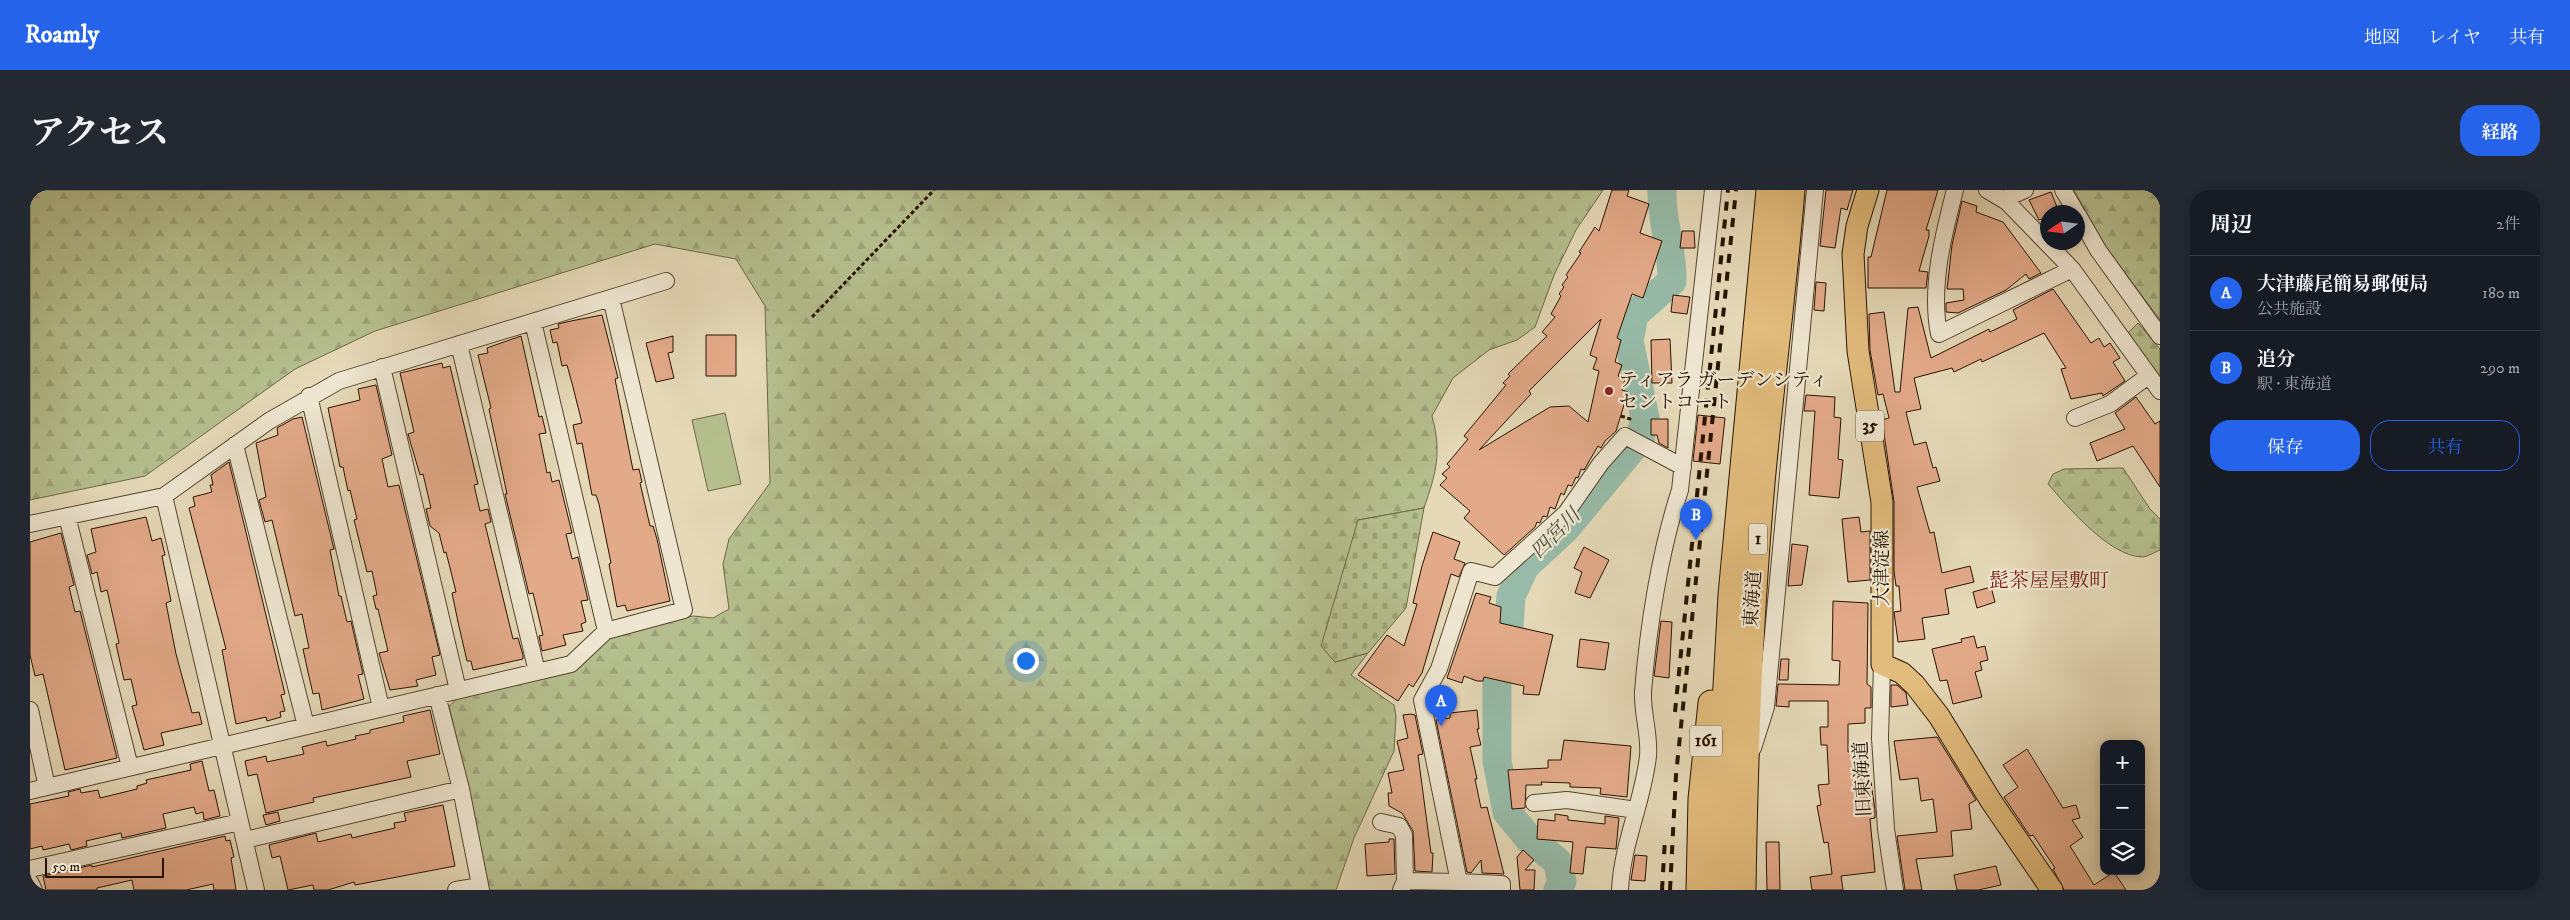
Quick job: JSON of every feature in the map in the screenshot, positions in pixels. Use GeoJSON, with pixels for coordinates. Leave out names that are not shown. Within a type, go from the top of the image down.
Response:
{"type":"FeatureCollection","features":[{"type":"Feature","properties":{"kind":"highway","name":"東海道"},"geometry":{"type":"LineString","coordinates":[[1721,890],[1725,704],[1731,595],[1769,190]]}},
{"type":"Feature","properties":{"kind":"highway","name":"東海道"},"geometry":{"type":"LineString","coordinates":[[1743,890],[1745,774],[1752,613],[1762,482],[1792,190]]}},
{"type":"Feature","properties":{"kind":"highway","name":"161"},"geometry":{"type":"LineString","coordinates":[[1699,890],[1705,753],[1714,675],[1731,595]]}},
{"type":"Feature","properties":{"kind":"main road","name":"大津淀線"},"geometry":{"type":"LineString","coordinates":[[1868,190],[1857,226],[1853,254],[1858,351],[1882,502],[1882,664]]}},
{"type":"Feature","properties":{"kind":"main road"},"geometry":{"type":"LineString","coordinates":[[1882,664],[1902,674],[1915,685],[1939,716],[1991,801],[2052,890]]}},
{"type":"Feature","properties":{"kind":"street"},"geometry":{"type":"LineString","coordinates":[[1620,890],[1621,869],[1648,755],[1643,694],[1646,663],[1666,532],[1680,490],[1713,190]]}},
{"type":"Feature","properties":{"kind":"street"},"geometry":{"type":"LineString","coordinates":[[1745,774],[1766,707],[1815,190]]}},
{"type":"Feature","properties":{"kind":"street"},"geometry":{"type":"LineString","coordinates":[[1955,190],[1940,250],[1936,319],[1939,334],[2072,269]]}},
{"type":"Feature","properties":{"kind":"street"},"geometry":{"type":"LineString","coordinates":[[1987,190],[2004,199],[2072,269],[2160,391]]}},
{"type":"Feature","properties":{"kind":"street"},"geometry":{"type":"LineString","coordinates":[[2004,199],[2025,190]]}},
{"type":"Feature","properties":{"kind":"street"},"geometry":{"type":"LineString","coordinates":[[2063,190],[2072,205]]}},
{"type":"Feature","properties":{"kind":"street"},"geometry":{"type":"LineString","coordinates":[[2085,228],[2103,258],[2160,336]]}},
{"type":"Feature","properties":{"kind":"street"},"geometry":{"type":"LineString","coordinates":[[30,524],[164,496],[235,445],[309,396],[339,381],[666,281]]}},
{"type":"Feature","properties":{"kind":"street"},"geometry":{"type":"LineString","coordinates":[[30,791],[571,664],[606,631],[684,610],[611,298]]}},
{"type":"Feature","properties":{"kind":"street"},"geometry":{"type":"LineString","coordinates":[[533,322],[606,631]]}},
{"type":"Feature","properties":{"kind":"street"},"geometry":{"type":"LineString","coordinates":[[459,344],[537,672]]}},
{"type":"Feature","properties":{"kind":"street"},"geometry":{"type":"LineString","coordinates":[[382,367],[458,690]]}},
{"type":"Feature","properties":{"kind":"street"},"geometry":{"type":"LineString","coordinates":[[2075,418],[2110,404],[2148,376]]}},
{"type":"Feature","properties":{"kind":"street"},"geometry":{"type":"LineString","coordinates":[[309,396],[381,708]]}},
{"type":"Feature","properties":{"kind":"street"},"geometry":{"type":"LineString","coordinates":[[1459,882],[1422,700],[1439,669],[1472,572],[1495,577],[1566,513],[1601,463],[1625,436],[1683,467]]}},
{"type":"Feature","properties":{"kind":"street"},"geometry":{"type":"LineString","coordinates":[[235,445],[306,726]]}},
{"type":"Feature","properties":{"kind":"street"},"geometry":{"type":"LineString","coordinates":[[164,496],[256,890]]}},
{"type":"Feature","properties":{"kind":"street"},"geometry":{"type":"LineString","coordinates":[[67,516],[130,767]]}},
{"type":"Feature","properties":{"kind":"street","name":"旧東海道"},"geometry":{"type":"LineString","coordinates":[[1882,664],[1881,747],[1886,828],[1895,890]]}},
{"type":"Feature","properties":{"kind":"street"},"geometry":{"type":"LineString","coordinates":[[438,695],[461,789],[481,888],[456,890]]}},
{"type":"Feature","properties":{"kind":"street"},"geometry":{"type":"LineString","coordinates":[[30,710],[47,787]]}},
{"type":"Feature","properties":{"kind":"street"},"geometry":{"type":"LineString","coordinates":[[245,840],[461,789]]}},
{"type":"Feature","properties":{"kind":"street"},"geometry":{"type":"LineString","coordinates":[[1534,803],[1567,800],[1636,810]]}},
{"type":"Feature","properties":{"kind":"street"},"geometry":{"type":"LineString","coordinates":[[30,869],[240,822]]}},
{"type":"Feature","properties":{"kind":"street"},"geometry":{"type":"LineString","coordinates":[[1381,822],[1399,826],[1404,836],[1403,886],[1459,882],[1502,884],[1502,890]]}},
{"type":"Feature","properties":{"kind":"street"},"geometry":{"type":"LineString","coordinates":[[30,882],[34,890]]}},
{"type":"Feature","properties":{"kind":"path"},"geometry":{"type":"LineString","coordinates":[[812,317],[934,190]]}},
{"type":"Feature","properties":{"kind":"green space"},"geometry":{"type":"Polygon","coordinates":[[[30,190],[1603,190],[1576,230],[1554,275],[1535,327],[1517,340],[1489,350],[1453,378],[1432,416],[1437,441],[1437,452],[1432,484],[1424,508],[1358,520],[1335,662],[1368,653],[1351,675],[1394,705],[1396,716],[1394,751],[1354,838],[1336,890],[487,890],[471,800],[449,706],[462,694],[538,677],[610,634],[693,616],[713,618],[729,609],[723,564],[729,539],[770,483],[765,306],[736,259],[655,244],[375,331],[295,369],[145,476],[30,500],[30,190]]]}},
{"type":"Feature","properties":{"kind":"green space"},"geometry":{"type":"Polygon","coordinates":[[[2074,190],[2160,190],[2160,320],[2103,243],[2085,210],[2085,205],[2082,205],[2074,190]]]}},
{"type":"Feature","properties":{"kind":"green space"},"geometry":{"type":"Polygon","coordinates":[[[2138,323],[2160,349],[2160,381],[2126,335],[2138,323]]]}},
{"type":"Feature","properties":{"kind":"green space"},"geometry":{"type":"Polygon","coordinates":[[[725,413],[741,484],[708,491],[692,420],[725,413]]]}},
{"type":"Feature","properties":{"kind":"green space"},"geometry":{"type":"Polygon","coordinates":[[[2123,468],[2150,509],[2160,519],[2160,550],[2144,557],[2129,555],[2103,540],[2078,517],[2048,484],[2053,474],[2064,469],[2123,468]]]}},
{"type":"Feature","properties":{"kind":"green space"},"geometry":{"type":"Polygon","coordinates":[[[1424,508],[1406,608],[1368,653],[1335,662],[1321,646],[1358,520],[1424,508]]]}},
{"type":"Feature","properties":{"kind":"building","name":"ティアラ ガーデンシティ セントコート"},"geometry":{"type":"Polygon","coordinates":[[[1612,190],[1629,190],[1627,196],[1649,204],[1640,233],[1662,241],[1643,298],[1632,294],[1617,338],[1621,340],[1615,362],[1622,365],[1618,376],[1625,379],[1622,390],[1628,392],[1616,431],[1605,441],[1601,448],[1598,446],[1584,470],[1581,469],[1578,478],[1576,477],[1572,486],[1568,485],[1564,495],[1561,493],[1555,509],[1550,507],[1547,517],[1543,516],[1540,523],[1537,522],[1535,527],[1504,555],[1464,518],[1470,511],[1440,485],[1447,478],[1442,474],[1450,467],[1447,464],[1468,439],[1464,436],[1506,385],[1503,383],[1510,376],[1508,374],[1547,336],[1542,332],[1555,317],[1551,314],[1561,296],[1559,294],[1564,287],[1562,285],[1568,277],[1566,275],[1595,227],[1599,231],[1612,190]],[[1601,319],[1529,391],[1531,394],[1479,450],[1550,407],[1569,406],[1588,422],[1599,371],[1593,369],[1597,358],[1590,355],[1601,319]]]}},
{"type":"Feature","properties":{"kind":"building"},"geometry":{"type":"Polygon","coordinates":[[[1826,190],[1853,190],[1847,210],[1841,208],[1835,248],[1820,246],[1826,190]]]}},
{"type":"Feature","properties":{"kind":"building"},"geometry":{"type":"Polygon","coordinates":[[[1887,190],[1938,190],[1926,230],[1929,230],[1929,236],[1919,271],[1928,272],[1926,288],[1868,288],[1868,257],[1871,257],[1887,190]]]}},
{"type":"Feature","properties":{"kind":"building"},"geometry":{"type":"Polygon","coordinates":[[[2051,192],[2056,205],[2040,205],[2039,220],[2029,200],[2051,192]]]}},
{"type":"Feature","properties":{"kind":"building"},"geometry":{"type":"Polygon","coordinates":[[[1962,201],[1977,206],[1976,212],[2003,222],[2041,273],[2029,279],[2026,274],[2006,290],[1958,313],[1946,312],[1946,303],[1964,300],[1963,289],[1947,289],[1952,245],[1962,201]]]}},
{"type":"Feature","properties":{"kind":"building"},"geometry":{"type":"Polygon","coordinates":[[[1682,231],[1694,231],[1695,248],[1680,248],[1682,231]]]}},
{"type":"Feature","properties":{"kind":"building"},"geometry":{"type":"Polygon","coordinates":[[[1816,282],[1826,283],[1824,311],[1814,310],[1816,282]]]}},
{"type":"Feature","properties":{"kind":"building"},"geometry":{"type":"Polygon","coordinates":[[[2053,289],[2091,343],[2099,338],[2104,347],[2110,343],[2120,358],[2113,362],[2125,381],[2103,396],[2102,393],[2071,399],[2061,369],[2066,368],[2044,333],[1982,362],[1981,359],[1954,372],[1952,368],[1914,378],[1921,409],[1906,412],[1914,445],[1926,442],[1933,468],[1936,467],[1940,481],[1917,487],[1930,533],[1934,532],[1942,573],[1970,566],[1974,582],[1945,589],[1949,614],[1922,618],[1925,639],[1898,642],[1894,612],[1901,611],[1899,586],[1896,586],[1894,571],[1894,502],[1882,420],[1889,418],[1883,394],[1878,395],[1870,350],[1869,314],[1884,312],[1895,392],[1900,392],[1908,308],[1918,307],[1931,358],[1989,329],[1990,332],[2017,319],[2013,310],[2053,289]]]}},
{"type":"Feature","properties":{"kind":"building"},"geometry":{"type":"Polygon","coordinates":[[[1673,295],[1690,297],[1687,314],[1671,312],[1673,295]]]}},
{"type":"Feature","properties":{"kind":"building"},"geometry":{"type":"Polygon","coordinates":[[[602,315],[618,378],[615,379],[633,470],[639,469],[642,482],[640,483],[650,526],[653,526],[657,539],[670,601],[627,611],[625,605],[617,607],[609,564],[611,563],[599,504],[596,495],[592,495],[582,443],[577,444],[573,425],[582,423],[567,365],[562,366],[557,342],[553,343],[550,330],[559,328],[558,324],[602,315]]]}},
{"type":"Feature","properties":{"kind":"building"},"geometry":{"type":"Polygon","coordinates":[[[706,335],[736,335],[736,376],[706,376],[706,335]]]}},
{"type":"Feature","properties":{"kind":"building"},"geometry":{"type":"Polygon","coordinates":[[[521,336],[539,417],[542,416],[546,433],[539,434],[547,473],[550,472],[552,482],[559,480],[572,533],[566,534],[572,559],[578,557],[588,600],[581,601],[586,622],[581,624],[583,631],[563,635],[566,645],[542,651],[539,636],[543,635],[533,593],[529,594],[505,494],[507,494],[489,409],[491,408],[478,355],[488,353],[487,348],[521,336]]]}},
{"type":"Feature","properties":{"kind":"building"},"geometry":{"type":"Polygon","coordinates":[[[673,336],[673,352],[668,353],[674,378],[656,382],[646,343],[673,336]]]}},
{"type":"Feature","properties":{"kind":"building"},"geometry":{"type":"Polygon","coordinates":[[[1670,339],[1672,383],[1652,383],[1651,340],[1670,339]]]}},
{"type":"Feature","properties":{"kind":"building"},"geometry":{"type":"Polygon","coordinates":[[[442,363],[443,368],[450,366],[478,484],[474,485],[480,511],[488,509],[491,522],[485,524],[513,639],[518,638],[523,655],[523,659],[473,670],[471,661],[467,661],[458,622],[452,593],[456,592],[446,552],[444,553],[439,533],[430,526],[426,509],[431,508],[423,474],[420,475],[408,434],[414,432],[400,373],[442,363]]]}},
{"type":"Feature","properties":{"kind":"building"},"geometry":{"type":"Polygon","coordinates":[[[376,385],[392,455],[382,459],[388,487],[399,485],[440,655],[432,657],[436,675],[416,680],[418,686],[390,690],[379,653],[388,651],[373,596],[377,595],[372,571],[367,572],[354,520],[357,519],[343,467],[340,467],[328,408],[360,400],[358,389],[376,385]]]}},
{"type":"Feature","properties":{"kind":"building"},"geometry":{"type":"Polygon","coordinates":[[[1806,395],[1835,397],[1834,417],[1841,418],[1838,459],[1843,460],[1839,498],[1809,495],[1815,411],[1804,411],[1806,395]]]}},
{"type":"Feature","properties":{"kind":"building"},"geometry":{"type":"Polygon","coordinates":[[[2136,397],[2155,424],[2160,421],[2160,487],[2133,446],[2097,461],[2090,443],[2125,429],[2115,413],[2136,397]]]}},
{"type":"Feature","properties":{"kind":"building"},"geometry":{"type":"Polygon","coordinates":[[[1698,415],[1725,418],[1720,464],[1693,461],[1698,415]]]}},
{"type":"Feature","properties":{"kind":"building"},"geometry":{"type":"Polygon","coordinates":[[[302,417],[334,549],[330,550],[339,596],[341,596],[347,622],[351,621],[363,674],[358,675],[364,699],[322,710],[319,693],[313,694],[303,649],[309,648],[302,614],[295,616],[272,520],[265,522],[259,500],[266,497],[256,443],[278,435],[277,428],[293,419],[302,417]]]}},
{"type":"Feature","properties":{"kind":"building"},"geometry":{"type":"Polygon","coordinates":[[[1651,419],[1668,419],[1668,448],[1659,443],[1657,435],[1651,435],[1651,419]]]}},
{"type":"Feature","properties":{"kind":"building"},"geometry":{"type":"Polygon","coordinates":[[[229,462],[285,694],[281,695],[285,711],[280,712],[281,717],[267,721],[266,717],[236,724],[222,650],[226,649],[189,508],[195,506],[193,497],[212,492],[210,485],[213,485],[211,475],[229,462]]]}},
{"type":"Feature","properties":{"kind":"building"},"geometry":{"type":"Polygon","coordinates":[[[146,517],[152,541],[161,538],[165,555],[162,556],[171,601],[166,603],[176,654],[192,713],[199,712],[202,724],[161,733],[164,745],[144,750],[132,706],[137,705],[131,679],[124,680],[116,644],[119,643],[107,590],[101,592],[97,572],[92,574],[87,555],[96,552],[91,529],[146,517]]]}},
{"type":"Feature","properties":{"kind":"building"},"geometry":{"type":"Polygon","coordinates":[[[1859,517],[1861,532],[1870,531],[1870,580],[1848,582],[1842,519],[1859,517]]]}},
{"type":"Feature","properties":{"kind":"building"},"geometry":{"type":"Polygon","coordinates":[[[1433,532],[1460,542],[1454,559],[1465,563],[1459,577],[1451,574],[1422,673],[1413,687],[1409,684],[1398,701],[1358,675],[1387,635],[1404,646],[1417,604],[1413,603],[1422,566],[1433,532]]]}},
{"type":"Feature","properties":{"kind":"building"},"geometry":{"type":"Polygon","coordinates":[[[61,533],[74,585],[69,587],[75,612],[80,611],[117,758],[65,770],[43,674],[35,676],[30,655],[30,542],[61,533]]]}},
{"type":"Feature","properties":{"kind":"building"},"geometry":{"type":"Polygon","coordinates":[[[1792,544],[1808,546],[1802,585],[1788,586],[1792,544]]]}},
{"type":"Feature","properties":{"kind":"building"},"geometry":{"type":"Polygon","coordinates":[[[1584,547],[1609,560],[1590,598],[1575,593],[1582,572],[1574,568],[1584,547]]]}},
{"type":"Feature","properties":{"kind":"building"},"geometry":{"type":"Polygon","coordinates":[[[1991,587],[1995,602],[1977,608],[1973,592],[1991,587]]]}},
{"type":"Feature","properties":{"kind":"building"},"geometry":{"type":"Polygon","coordinates":[[[1476,593],[1491,597],[1489,603],[1501,607],[1500,623],[1553,635],[1539,695],[1523,694],[1524,686],[1484,677],[1483,681],[1477,681],[1464,676],[1462,683],[1447,678],[1476,593]]]}},
{"type":"Feature","properties":{"kind":"building"},"geometry":{"type":"Polygon","coordinates":[[[1833,601],[1868,603],[1867,684],[1871,687],[1871,708],[1865,708],[1865,723],[1848,724],[1848,752],[1867,750],[1869,782],[1871,782],[1875,810],[1875,818],[1870,819],[1875,872],[1841,876],[1843,890],[1812,890],[1810,877],[1832,874],[1828,842],[1824,843],[1817,806],[1821,805],[1818,785],[1829,784],[1827,745],[1821,745],[1820,727],[1828,727],[1828,701],[1789,701],[1789,707],[1776,706],[1778,684],[1839,685],[1840,661],[1832,660],[1833,601]]]}},
{"type":"Feature","properties":{"kind":"building"},"geometry":{"type":"Polygon","coordinates":[[[1661,621],[1672,622],[1669,678],[1654,676],[1661,621]]]}},
{"type":"Feature","properties":{"kind":"building"},"geometry":{"type":"Polygon","coordinates":[[[1974,636],[1977,648],[1985,646],[1988,660],[1980,662],[1982,670],[1975,672],[1982,697],[1953,704],[1947,680],[1940,681],[1932,649],[1962,642],[1961,639],[1974,636]]]}},
{"type":"Feature","properties":{"kind":"building"},"geometry":{"type":"Polygon","coordinates":[[[1580,639],[1609,643],[1605,670],[1577,667],[1580,639]]]}},
{"type":"Feature","properties":{"kind":"building"},"geometry":{"type":"Polygon","coordinates":[[[1781,659],[1789,659],[1788,680],[1779,680],[1781,659]]]}},
{"type":"Feature","properties":{"kind":"building"},"geometry":{"type":"Polygon","coordinates":[[[1891,685],[1897,685],[1906,693],[1908,705],[1891,707],[1891,685]]]}},
{"type":"Feature","properties":{"kind":"building"},"geometry":{"type":"Polygon","coordinates":[[[430,710],[440,754],[407,761],[411,777],[313,798],[314,802],[266,813],[257,774],[248,776],[245,761],[266,756],[267,762],[304,754],[302,747],[326,741],[327,746],[356,739],[355,736],[370,733],[370,730],[404,722],[403,716],[430,710]]]}},
{"type":"Feature","properties":{"kind":"building"},"geometry":{"type":"Polygon","coordinates":[[[1477,710],[1479,729],[1477,729],[1481,745],[1470,747],[1477,779],[1475,779],[1481,808],[1487,807],[1504,874],[1482,873],[1481,860],[1471,873],[1467,872],[1436,720],[1450,718],[1450,713],[1477,710]]]}},
{"type":"Feature","properties":{"kind":"building"},"geometry":{"type":"Polygon","coordinates":[[[1403,715],[1415,715],[1423,754],[1418,755],[1431,853],[1433,853],[1432,872],[1415,871],[1413,831],[1402,813],[1389,806],[1388,793],[1392,793],[1388,773],[1404,770],[1397,741],[1408,738],[1403,715]]]}},
{"type":"Feature","properties":{"kind":"building"},"geometry":{"type":"Polygon","coordinates":[[[1937,737],[1976,800],[1969,804],[1972,829],[1951,831],[1953,856],[1916,859],[1922,890],[1905,890],[1897,836],[1937,832],[1933,799],[1921,801],[1918,778],[1900,780],[1894,741],[1937,737]]]}},
{"type":"Feature","properties":{"kind":"building"},"geometry":{"type":"Polygon","coordinates":[[[1564,740],[1631,746],[1627,797],[1600,794],[1601,788],[1570,787],[1570,783],[1541,782],[1542,785],[1526,785],[1525,808],[1512,809],[1508,770],[1548,768],[1548,760],[1561,760],[1564,740]]]}},
{"type":"Feature","properties":{"kind":"building"},"geometry":{"type":"Polygon","coordinates":[[[2027,749],[2063,808],[2076,805],[2080,818],[2072,820],[2083,837],[2070,846],[2094,885],[2109,875],[2116,875],[2126,890],[2064,890],[2053,869],[2055,868],[2033,835],[2030,836],[2004,797],[2018,787],[2003,765],[2027,749]]]}},
{"type":"Feature","properties":{"kind":"building"},"geometry":{"type":"Polygon","coordinates":[[[202,761],[209,791],[214,790],[220,816],[204,820],[203,812],[196,814],[194,807],[163,814],[166,828],[122,838],[121,833],[86,841],[87,846],[71,850],[69,844],[43,850],[42,846],[30,849],[30,804],[69,796],[68,792],[80,789],[81,793],[98,790],[100,798],[137,789],[137,786],[147,783],[146,780],[191,770],[190,764],[202,761]]]}},
{"type":"Feature","properties":{"kind":"building"},"geometry":{"type":"Polygon","coordinates":[[[443,805],[455,866],[355,885],[354,882],[328,890],[314,890],[313,885],[288,890],[280,856],[272,858],[269,845],[316,833],[318,842],[351,834],[352,838],[395,828],[394,823],[406,821],[404,813],[443,805]]]}},
{"type":"Feature","properties":{"kind":"building"},"geometry":{"type":"Polygon","coordinates":[[[278,812],[280,821],[266,825],[263,815],[278,812]]]}},
{"type":"Feature","properties":{"kind":"building"},"geometry":{"type":"Polygon","coordinates":[[[1555,814],[1568,816],[1568,820],[1605,824],[1605,816],[1619,818],[1616,849],[1586,847],[1583,874],[1570,873],[1573,842],[1537,839],[1538,819],[1555,821],[1555,814]]]}},
{"type":"Feature","properties":{"kind":"building"},"geometry":{"type":"Polygon","coordinates":[[[225,836],[226,841],[230,840],[234,857],[231,858],[236,890],[214,890],[213,884],[186,890],[134,890],[132,880],[97,888],[97,890],[46,890],[43,876],[92,865],[92,867],[225,836]]]}},
{"type":"Feature","properties":{"kind":"building"},"geometry":{"type":"Polygon","coordinates":[[[1389,839],[1394,839],[1395,874],[1367,876],[1365,844],[1389,842],[1389,839]]]}},
{"type":"Feature","properties":{"kind":"building"},"geometry":{"type":"Polygon","coordinates":[[[1766,842],[1779,842],[1780,890],[1767,890],[1766,842]]]}},
{"type":"Feature","properties":{"kind":"building"},"geometry":{"type":"Polygon","coordinates":[[[1523,850],[1534,860],[1525,870],[1535,870],[1534,890],[1520,890],[1517,857],[1523,850]]]}},
{"type":"Feature","properties":{"kind":"building"},"geometry":{"type":"Polygon","coordinates":[[[1635,855],[1647,856],[1645,881],[1631,880],[1635,855]]]}},
{"type":"Feature","properties":{"kind":"building"},"geometry":{"type":"Polygon","coordinates":[[[1996,866],[2001,885],[1978,890],[1957,890],[1954,875],[1996,866]]]}},
{"type":"Feature","properties":{"kind":"waterway","name":"四宮川"},"geometry":{"type":"LineString","coordinates":[[1558,890],[1562,881],[1557,861],[1530,840],[1507,812],[1497,761],[1497,672],[1509,627],[1511,596],[1525,566],[1566,528],[1640,439],[1645,418],[1629,341],[1634,315],[1672,281],[1671,258],[1663,213],[1662,190]]}},
{"type":"Feature","properties":{"kind":"railway"},"geometry":{"type":"LineString","coordinates":[[1675,712],[1728,190]]}},
{"type":"Feature","properties":{"kind":"railway"},"geometry":{"type":"LineString","coordinates":[[1670,890],[1676,775],[1736,190]]}},
{"type":"Feature","properties":{"kind":"railway"},"geometry":{"type":"LineString","coordinates":[[1662,890],[1665,839]]}},
{"type":"Feature","properties":{"kind":"place","name":"ティアラ ガーデンシティ セントコート"},"geometry":{"type":"Point","coordinates":[1609,391]}},
{"type":"Feature","properties":{"kind":"place","name":"追分"},"geometry":{"type":"Point","coordinates":[1696,540]}},
{"type":"Feature","properties":{"kind":"place","name":"大津藤尾簡易郵便局"},"geometry":{"type":"Point","coordinates":[1441,726]}},
{"type":"Feature","properties":{"kind":"district","name":"髭茶屋屋敷町"},"geometry":{"type":"Point","coordinates":[2049,581]}}]}
